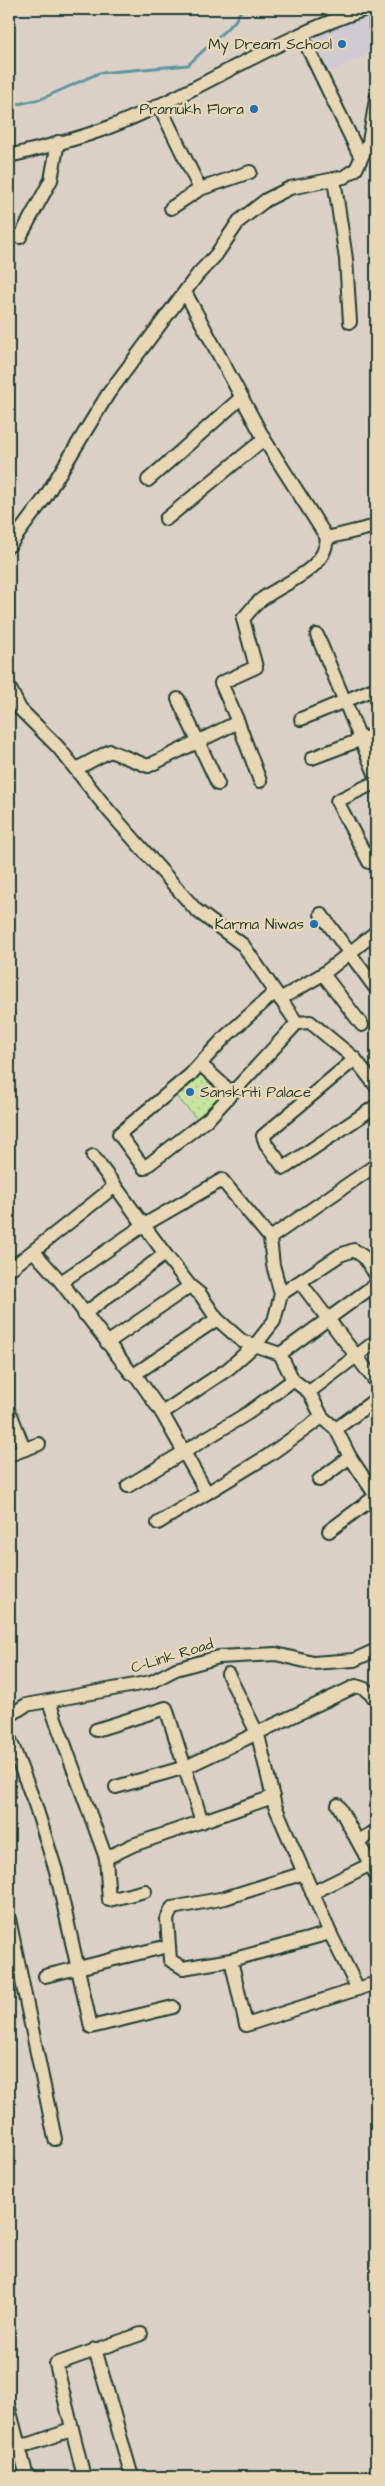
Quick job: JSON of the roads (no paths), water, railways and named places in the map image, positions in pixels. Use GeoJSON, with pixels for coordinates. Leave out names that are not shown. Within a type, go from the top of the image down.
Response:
{"type":"FeatureCollection","features":[{"type":"Feature","properties":{"kind":"street"},"geometry":{"type":"LineString","coordinates":[[9,156],[106,128],[159,105],[272,46],[366,9]]}},
{"type":"Feature","properties":{"kind":"street"},"geometry":{"type":"LineString","coordinates":[[376,18],[376,27]]}},
{"type":"Feature","properties":{"kind":"street"},"geometry":{"type":"LineString","coordinates":[[301,34],[361,158]]}},
{"type":"Feature","properties":{"kind":"street"},"geometry":{"type":"LineString","coordinates":[[9,546],[44,499],[108,394],[185,292],[216,255],[239,221],[266,200],[290,188],[344,177],[356,170],[369,142],[376,99]]}},
{"type":"Feature","properties":{"kind":"street"},"geometry":{"type":"LineString","coordinates":[[159,105],[200,189]]}},
{"type":"Feature","properties":{"kind":"street"},"geometry":{"type":"LineString","coordinates":[[9,235],[20,237],[51,180],[58,142]]}},
{"type":"Feature","properties":{"kind":"street"},"geometry":{"type":"LineString","coordinates":[[171,208],[200,189],[250,172]]}},
{"type":"Feature","properties":{"kind":"street"},"geometry":{"type":"LineString","coordinates":[[334,179],[346,259],[350,322]]}},
{"type":"Feature","properties":{"kind":"street"},"geometry":{"type":"LineString","coordinates":[[185,292],[264,439],[327,538],[326,551],[314,566],[260,600],[243,619],[256,666],[221,683],[260,781]]}},
{"type":"Feature","properties":{"kind":"street"},"geometry":{"type":"LineString","coordinates":[[148,480],[242,397]]}},
{"type":"Feature","properties":{"kind":"street"},"geometry":{"type":"LineString","coordinates":[[166,519],[264,439]]}},
{"type":"Feature","properties":{"kind":"street"},"geometry":{"type":"LineString","coordinates":[[327,538],[376,526]]}},
{"type":"Feature","properties":{"kind":"street"},"geometry":{"type":"LineString","coordinates":[[317,635],[376,776]]}},
{"type":"Feature","properties":{"kind":"street"},"geometry":{"type":"LineString","coordinates":[[9,687],[20,709],[58,747],[108,810],[196,910],[242,945],[297,1023]]}},
{"type":"Feature","properties":{"kind":"street"},"geometry":{"type":"LineString","coordinates":[[301,719],[376,688]]}},
{"type":"Feature","properties":{"kind":"street"},"geometry":{"type":"LineString","coordinates":[[178,699],[218,784]]}},
{"type":"Feature","properties":{"kind":"street"},"geometry":{"type":"LineString","coordinates":[[76,770],[110,751],[148,766],[238,722]]}},
{"type":"Feature","properties":{"kind":"street"},"geometry":{"type":"LineString","coordinates":[[312,758],[376,734]]}},
{"type":"Feature","properties":{"kind":"street"},"geometry":{"type":"LineString","coordinates":[[376,782],[337,801],[369,862],[376,859]]}},
{"type":"Feature","properties":{"kind":"street"},"geometry":{"type":"LineString","coordinates":[[321,914],[376,989]]}},
{"type":"Feature","properties":{"kind":"street"},"geometry":{"type":"LineString","coordinates":[[376,932],[322,974],[277,995],[225,1037],[200,1064],[119,1134],[144,1168],[209,1118],[297,1023],[310,1022],[356,1059],[376,1086]]}},
{"type":"Feature","properties":{"kind":"street"},"geometry":{"type":"LineString","coordinates":[[322,974],[362,1025]]}},
{"type":"Feature","properties":{"kind":"street"},"geometry":{"type":"LineString","coordinates":[[356,1059],[263,1136],[266,1144],[284,1168],[376,1106]]}},
{"type":"Feature","properties":{"kind":"street"},"geometry":{"type":"LineString","coordinates":[[200,1064],[232,1093]]}},
{"type":"Feature","properties":{"kind":"street"},"geometry":{"type":"LineString","coordinates":[[93,1156],[165,1254],[190,1286],[200,1294],[217,1319],[242,1341],[256,1344],[280,1354],[293,1380],[309,1392],[322,1417],[336,1429],[350,1457],[376,1496],[329,1531]]}},
{"type":"Feature","properties":{"kind":"street"},"geometry":{"type":"LineString","coordinates":[[270,1238],[376,1165]]}},
{"type":"Feature","properties":{"kind":"street"},"geometry":{"type":"LineString","coordinates":[[61,1282],[144,1225],[222,1180],[270,1238],[281,1294],[274,1321],[256,1344],[228,1369],[162,1413]]}},
{"type":"Feature","properties":{"kind":"street"},"geometry":{"type":"LineString","coordinates":[[9,1270],[115,1186]]}},
{"type":"Feature","properties":{"kind":"street"},"geometry":{"type":"LineString","coordinates":[[281,1294],[340,1255],[354,1250],[364,1257],[376,1275]]}},
{"type":"Feature","properties":{"kind":"street"},"geometry":{"type":"LineString","coordinates":[[34,1252],[61,1282],[131,1373],[135,1374],[162,1413],[206,1493]]}},
{"type":"Feature","properties":{"kind":"street"},"geometry":{"type":"LineString","coordinates":[[84,1314],[165,1254]]}},
{"type":"Feature","properties":{"kind":"street"},"geometry":{"type":"LineString","coordinates":[[300,1282],[376,1382]]}},
{"type":"Feature","properties":{"kind":"street"},"geometry":{"type":"LineString","coordinates":[[280,1354],[376,1284]]}},
{"type":"Feature","properties":{"kind":"street"},"geometry":{"type":"LineString","coordinates":[[107,1343],[190,1286]]}},
{"type":"Feature","properties":{"kind":"street"},"geometry":{"type":"LineString","coordinates":[[135,1374],[217,1319]]}},
{"type":"Feature","properties":{"kind":"street"},"geometry":{"type":"LineString","coordinates":[[309,1392],[376,1340]]}},
{"type":"Feature","properties":{"kind":"street"},"geometry":{"type":"LineString","coordinates":[[128,1486],[248,1413],[293,1380]]}},
{"type":"Feature","properties":{"kind":"street"},"geometry":{"type":"LineString","coordinates":[[336,1429],[376,1398]]}},
{"type":"Feature","properties":{"kind":"street"},"geometry":{"type":"LineString","coordinates":[[12,1415],[24,1449]]}},
{"type":"Feature","properties":{"kind":"street"},"geometry":{"type":"LineString","coordinates":[[158,1523],[269,1455],[322,1417]]}},
{"type":"Feature","properties":{"kind":"street"},"geometry":{"type":"LineString","coordinates":[[9,1455],[39,1444]]}},
{"type":"Feature","properties":{"kind":"street"},"geometry":{"type":"LineString","coordinates":[[319,1480],[350,1457]]}},
{"type":"Feature","properties":{"kind":"street","name":"C-Link Road"},"geometry":{"type":"LineString","coordinates":[[9,1716],[26,1705],[152,1682],[176,1669],[219,1658],[276,1654],[313,1663],[354,1660],[376,1650]]}},
{"type":"Feature","properties":{"kind":"street"},"geometry":{"type":"LineString","coordinates":[[228,1674],[258,1735],[273,1797],[312,1893],[358,1989]]}},
{"type":"Feature","properties":{"kind":"street"},"geometry":{"type":"LineString","coordinates":[[116,1787],[186,1767],[258,1735],[356,1686],[365,1688],[376,1698]]}},
{"type":"Feature","properties":{"kind":"street"},"geometry":{"type":"LineString","coordinates":[[49,1702],[106,1858],[109,1900],[145,1891]]}},
{"type":"Feature","properties":{"kind":"street"},"geometry":{"type":"LineString","coordinates":[[96,1730],[166,1708],[202,1822]]}},
{"type":"Feature","properties":{"kind":"street"},"geometry":{"type":"LineString","coordinates":[[9,1737],[35,1804],[56,1870],[91,2027],[173,2007]]}},
{"type":"Feature","properties":{"kind":"street"},"geometry":{"type":"LineString","coordinates":[[106,1858],[133,1845],[273,1797]]}},
{"type":"Feature","properties":{"kind":"street"},"geometry":{"type":"LineString","coordinates":[[312,1893],[373,1870],[338,1805]]}},
{"type":"Feature","properties":{"kind":"street"},"geometry":{"type":"LineString","coordinates":[[358,1841],[376,1831]]}},
{"type":"Feature","properties":{"kind":"street"},"geometry":{"type":"LineString","coordinates":[[304,1873],[225,1898],[172,1908],[167,1919],[170,1960],[183,1968],[231,1960],[330,1934]]}},
{"type":"Feature","properties":{"kind":"street"},"geometry":{"type":"LineString","coordinates":[[9,1919],[11,1942],[55,2139]]}},
{"type":"Feature","properties":{"kind":"street"},"geometry":{"type":"LineString","coordinates":[[45,1976],[160,1948]]}},
{"type":"Feature","properties":{"kind":"street"},"geometry":{"type":"LineString","coordinates":[[231,1960],[246,2025],[376,1983]]}},
{"type":"Feature","properties":{"kind":"street"},"geometry":{"type":"LineString","coordinates":[[84,2477],[56,2364],[141,2334]]}},
{"type":"Feature","properties":{"kind":"street"},"geometry":{"type":"LineString","coordinates":[[95,2349],[132,2477]]}},
{"type":"Feature","properties":{"kind":"street"},"geometry":{"type":"LineString","coordinates":[[9,2408],[27,2477]]}},
{"type":"Feature","properties":{"kind":"street"},"geometry":{"type":"LineString","coordinates":[[19,2445],[30,2444],[71,2430]]}},
{"type":"Feature","properties":{"kind":"waterway"},"geometry":{"type":"LineString","coordinates":[[9,106],[41,99],[99,73],[188,65],[235,21],[242,9]]}},
{"type":"Feature","properties":{"kind":"place","name":"My Dream School"},"geometry":{"type":"Point","coordinates":[342,44]}},
{"type":"Feature","properties":{"kind":"place","name":"Pramukh Flora"},"geometry":{"type":"Point","coordinates":[254,109]}},
{"type":"Feature","properties":{"kind":"place","name":"Karma Niwas"},"geometry":{"type":"Point","coordinates":[314,924]}},
{"type":"Feature","properties":{"kind":"place","name":"Sanskriti Palace"},"geometry":{"type":"Point","coordinates":[190,1092]}}]}
